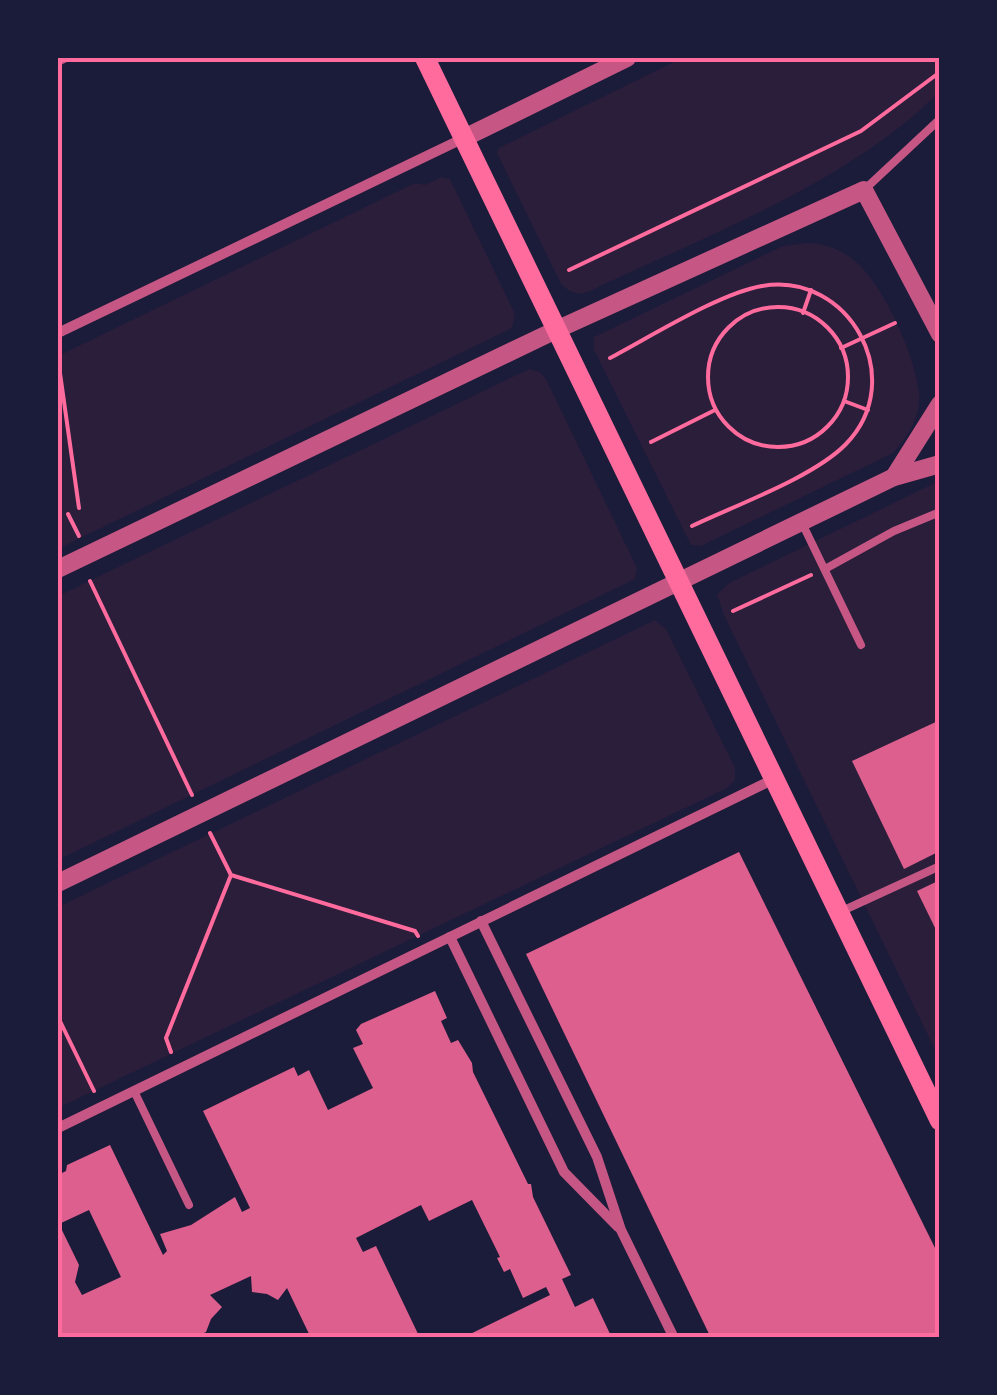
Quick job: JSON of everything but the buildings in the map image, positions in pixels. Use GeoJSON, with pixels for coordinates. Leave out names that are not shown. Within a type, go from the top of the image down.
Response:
{"type":"FeatureCollection","features":[{"type":"Feature","properties":{"kind":"main road"},"geometry":{"type":"LineString","coordinates":[[424,58],[940,1121]]}},
{"type":"Feature","properties":{"kind":"street"},"geometry":{"type":"LineString","coordinates":[[58,334],[626,58]]}},
{"type":"Feature","properties":{"kind":"street"},"geometry":{"type":"LineString","coordinates":[[58,569],[556,330],[864,190],[940,334]]}},
{"type":"Feature","properties":{"kind":"street"},"geometry":{"type":"LineString","coordinates":[[894,478],[940,404]]}},
{"type":"Feature","properties":{"kind":"street"},"geometry":{"type":"LineString","coordinates":[[58,883],[801,522],[894,478],[940,464]]}},
{"type":"Feature","properties":{"kind":"street"},"geometry":{"type":"LineString","coordinates":[[58,1128],[772,780]]}},
{"type":"Feature","properties":{"kind":"street"},"geometry":{"type":"LineString","coordinates":[[481,921],[598,1158],[621,1230],[674,1338]]}},
{"type":"Feature","properties":{"kind":"street"},"geometry":{"type":"LineString","coordinates":[[450,937],[564,1172],[621,1230]]}},
{"type":"Feature","properties":{"kind":"lane"},"geometry":{"type":"LineString","coordinates":[[58,62],[66,58]]}},
{"type":"Feature","properties":{"kind":"lane"},"geometry":{"type":"LineString","coordinates":[[864,190],[940,119]]}},
{"type":"Feature","properties":{"kind":"lane"},"geometry":{"type":"LineString","coordinates":[[825,569],[940,512]]}},
{"type":"Feature","properties":{"kind":"lane"},"geometry":{"type":"LineString","coordinates":[[801,522],[861,644]]}},
{"type":"Feature","properties":{"kind":"lane"},"geometry":{"type":"LineString","coordinates":[[838,913],[940,866]]}},
{"type":"Feature","properties":{"kind":"lane"},"geometry":{"type":"LineString","coordinates":[[134,1091],[189,1204]]}},
{"type":"Feature","properties":{"kind":"path"},"geometry":{"type":"LineString","coordinates":[[569,270],[861,131],[940,72]]}},
{"type":"Feature","properties":{"kind":"path"},"geometry":{"type":"LineString","coordinates":[[610,358],[748,289],[781,284],[810,290],[837,305],[864,337],[872,372],[868,410],[847,443],[820,464],[692,526]]}},
{"type":"Feature","properties":{"kind":"path"},"geometry":{"type":"LineString","coordinates":[[803,312],[810,290]]}},
{"type":"Feature","properties":{"kind":"path"},"geometry":{"type":"LineString","coordinates":[[767,309],[803,312],[821,323],[842,348],[847,364],[843,401],[836,416],[818,434],[781,447],[747,440],[728,427],[716,410],[708,387],[709,364],[725,332],[745,316],[767,309]]}},
{"type":"Feature","properties":{"kind":"path"},"geometry":{"type":"LineString","coordinates":[[842,348],[895,323]]}},
{"type":"Feature","properties":{"kind":"path"},"geometry":{"type":"LineString","coordinates":[[58,359],[80,508]]}},
{"type":"Feature","properties":{"kind":"path"},"geometry":{"type":"LineString","coordinates":[[843,401],[868,410]]}},
{"type":"Feature","properties":{"kind":"path"},"geometry":{"type":"LineString","coordinates":[[651,442],[716,410]]}},
{"type":"Feature","properties":{"kind":"path"},"geometry":{"type":"LineString","coordinates":[[68,514],[79,536]]}},
{"type":"Feature","properties":{"kind":"path"},"geometry":{"type":"LineString","coordinates":[[733,610],[825,569]]}},
{"type":"Feature","properties":{"kind":"path"},"geometry":{"type":"LineString","coordinates":[[90,580],[192,795]]}},
{"type":"Feature","properties":{"kind":"path"},"geometry":{"type":"LineString","coordinates":[[210,833],[231,875],[414,931],[418,936]]}},
{"type":"Feature","properties":{"kind":"path"},"geometry":{"type":"LineString","coordinates":[[171,1053],[166,1038],[231,875]]}},
{"type":"Feature","properties":{"kind":"path"},"geometry":{"type":"LineString","coordinates":[[58,1017],[94,1090]]}},
{"type":"Feature","properties":{"kind":"shaded area"},"geometry":{"type":"Polygon","coordinates":[[[682,58],[939,58],[939,92],[863,154],[774,205],[590,291],[571,291],[561,284],[497,153],[499,148],[682,58]]]}},
{"type":"Feature","properties":{"kind":"shaded area"},"geometry":{"type":"Polygon","coordinates":[[[441,177],[450,179],[515,314],[512,328],[58,549],[58,356],[415,183],[425,185],[441,177]]]}},
{"type":"Feature","properties":{"kind":"shaded area"},"geometry":{"type":"Polygon","coordinates":[[[806,243],[844,253],[876,286],[911,359],[919,392],[916,417],[893,453],[701,546],[691,545],[594,350],[594,337],[783,246],[806,243]]]}},
{"type":"Feature","properties":{"kind":"shaded area"},"geometry":{"type":"Polygon","coordinates":[[[529,369],[546,379],[637,568],[635,579],[58,860],[58,596],[529,369]]]}},
{"type":"Feature","properties":{"kind":"shaded area"},"geometry":{"type":"Polygon","coordinates":[[[939,481],[939,1058],[717,595],[729,583],[939,481]]]}},
{"type":"Feature","properties":{"kind":"shaded area"},"geometry":{"type":"Polygon","coordinates":[[[655,620],[666,629],[735,768],[735,780],[727,788],[58,1108],[58,907],[655,620]]]}}]}
